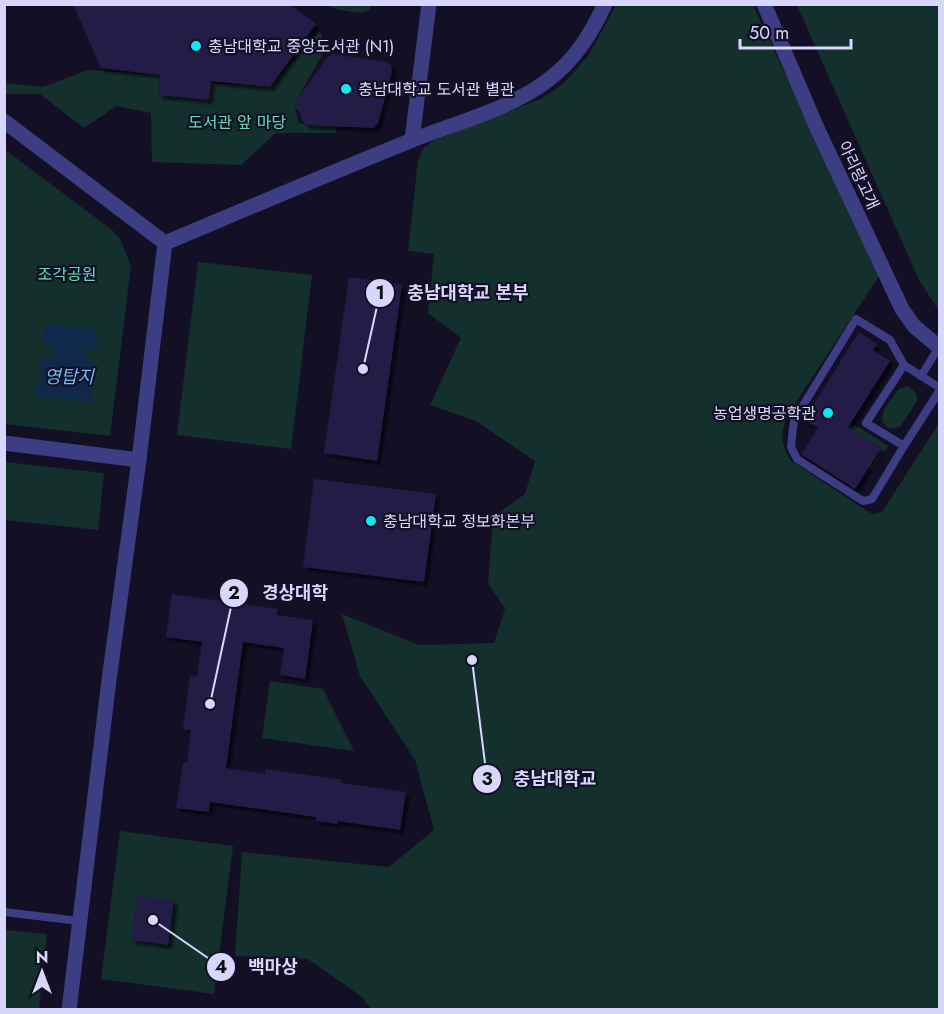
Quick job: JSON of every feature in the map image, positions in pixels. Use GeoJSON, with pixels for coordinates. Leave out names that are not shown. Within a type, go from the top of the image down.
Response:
{"type":"FeatureCollection","features":[{"type":"Feature","properties":{"kind":"street"},"geometry":{"type":"LineString","coordinates":[[412,140],[429,4]]}},
{"type":"Feature","properties":{"kind":"street"},"geometry":{"type":"LineString","coordinates":[[165,243],[412,140],[495,108],[533,90],[559,72],[584,43],[605,4]]}},
{"type":"Feature","properties":{"kind":"street","name":"아리랑고개"},"geometry":{"type":"LineString","coordinates":[[764,4],[818,128],[902,309],[914,326],[939,348]]}},
{"type":"Feature","properties":{"kind":"street"},"geometry":{"type":"LineString","coordinates":[[4,121],[165,243]]}},
{"type":"Feature","properties":{"kind":"street"},"geometry":{"type":"LineString","coordinates":[[69,1010],[165,243]]}},
{"type":"Feature","properties":{"kind":"street"},"geometry":{"type":"LineString","coordinates":[[4,443],[139,460]]}},
{"type":"Feature","properties":{"kind":"lane"},"geometry":{"type":"LineString","coordinates":[[856,319],[890,340],[904,365],[939,389],[872,499],[863,501],[797,459],[791,447],[794,420],[856,319]]}},
{"type":"Feature","properties":{"kind":"lane"},"geometry":{"type":"LineString","coordinates":[[921,376],[939,348]]}},
{"type":"Feature","properties":{"kind":"lane"},"geometry":{"type":"LineString","coordinates":[[904,365],[866,423],[904,446]]}},
{"type":"Feature","properties":{"kind":"lane"},"geometry":{"type":"LineString","coordinates":[[4,912],[79,921]]}},
{"type":"Feature","properties":{"kind":"green space"},"geometry":{"type":"Polygon","coordinates":[[[327,5],[372,5],[366,12],[362,12],[346,11],[327,5]]]}},
{"type":"Feature","properties":{"kind":"green space"},"geometry":{"type":"Polygon","coordinates":[[[616,5],[753,5],[879,276],[789,413],[782,437],[790,460],[872,514],[882,512],[939,423],[939,1009],[371,1009],[362,997],[308,959],[235,956],[242,852],[389,867],[434,830],[415,760],[360,676],[342,614],[419,645],[494,643],[505,609],[488,583],[493,517],[525,494],[535,461],[476,421],[430,405],[461,338],[428,313],[434,254],[408,251],[418,160],[424,147],[435,140],[543,98],[564,83],[588,56],[616,5]]]}},
{"type":"Feature","properties":{"kind":"green space"},"geometry":{"type":"Polygon","coordinates":[[[797,5],[939,5],[939,311],[919,280],[797,5]]]}},
{"type":"Feature","properties":{"kind":"green space","name":"도서관 앞 마당"},"geometry":{"type":"Polygon","coordinates":[[[320,31],[326,48],[294,105],[299,123],[337,127],[335,133],[276,133],[241,165],[152,162],[151,113],[116,106],[84,128],[40,94],[5,94],[4,83],[43,87],[88,70],[160,75],[158,95],[209,100],[211,83],[270,87],[320,31]]]}},
{"type":"Feature","properties":{"kind":"green space","name":"조각공원"},"geometry":{"type":"Polygon","coordinates":[[[4,149],[112,230],[120,239],[131,266],[110,436],[5,424],[4,149]]]}},
{"type":"Feature","properties":{"kind":"green space"},"geometry":{"type":"Polygon","coordinates":[[[198,262],[312,275],[291,449],[177,435],[198,262]]]}},
{"type":"Feature","properties":{"kind":"green space"},"geometry":{"type":"Polygon","coordinates":[[[908,386],[917,394],[917,401],[900,427],[890,429],[883,420],[884,410],[899,389],[908,386]]]}},
{"type":"Feature","properties":{"kind":"green space"},"geometry":{"type":"Polygon","coordinates":[[[851,425],[860,428],[888,446],[872,471],[868,468],[880,448],[849,428],[851,425]]]}},
{"type":"Feature","properties":{"kind":"green space"},"geometry":{"type":"Polygon","coordinates":[[[5,462],[104,473],[98,530],[5,520],[5,462]]]}},
{"type":"Feature","properties":{"kind":"green space"},"geometry":{"type":"Polygon","coordinates":[[[270,681],[323,689],[354,751],[262,738],[270,681]]]}},
{"type":"Feature","properties":{"kind":"green space"},"geometry":{"type":"Polygon","coordinates":[[[120,831],[233,846],[214,994],[101,979],[120,831]]]}},
{"type":"Feature","properties":{"kind":"green space"},"geometry":{"type":"Polygon","coordinates":[[[5,930],[47,934],[39,1009],[5,1009],[5,930]]]}},
{"type":"Feature","properties":{"kind":"water","name":"영탑지"},"geometry":{"type":"Polygon","coordinates":[[[45,324],[98,329],[96,349],[86,349],[84,360],[95,361],[91,402],[37,397],[41,357],[53,358],[54,346],[43,345],[45,324]]]}},
{"type":"Feature","properties":{"kind":"building","name":"충남대학교 중앙도서관 (N1)"},"geometry":{"type":"Polygon","coordinates":[[[73,4],[289,4],[316,24],[270,87],[211,81],[209,100],[158,95],[160,75],[101,68],[73,4]]]}},
{"type":"Feature","properties":{"kind":"building","name":"충남대학교 도서관 별관"},"geometry":{"type":"Polygon","coordinates":[[[332,54],[386,62],[391,65],[392,72],[378,123],[374,128],[307,125],[302,121],[301,114],[293,105],[332,54]]]}},
{"type":"Feature","properties":{"kind":"building"},"geometry":{"type":"Polygon","coordinates":[[[349,277],[402,285],[377,461],[324,453],[349,277]]]}},
{"type":"Feature","properties":{"kind":"building","name":"농업생명공학관"},"geometry":{"type":"Polygon","coordinates":[[[859,332],[877,344],[873,350],[890,361],[848,427],[881,448],[855,489],[801,454],[818,428],[804,420],[859,332]]]}},
{"type":"Feature","properties":{"kind":"building","name":"충남대학교 정보화본부"},"geometry":{"type":"Polygon","coordinates":[[[314,479],[436,494],[424,582],[303,567],[314,479]]]}},
{"type":"Feature","properties":{"kind":"building"},"geometry":{"type":"Polygon","coordinates":[[[172,594],[278,609],[277,615],[313,620],[305,679],[280,675],[284,648],[243,642],[226,768],[265,774],[265,769],[406,792],[400,830],[338,821],[337,824],[316,821],[316,817],[210,802],[209,812],[176,808],[183,763],[187,763],[191,730],[183,729],[190,676],[197,677],[202,642],[166,637],[172,594]]]}},
{"type":"Feature","properties":{"kind":"building"},"geometry":{"type":"Polygon","coordinates":[[[137,896],[174,900],[168,945],[131,940],[137,896]]]}},
{"type":"Feature","properties":{"kind":"place","name":"충남대학교 중앙도서관 (N1)"},"geometry":{"type":"Point","coordinates":[196,46]}},
{"type":"Feature","properties":{"kind":"place","name":"충남대학교 도서관 별관"},"geometry":{"type":"Point","coordinates":[346,89]}},
{"type":"Feature","properties":{"kind":"place","name":"충남대학교 본부"},"geometry":{"type":"Point","coordinates":[363,369]}},
{"type":"Feature","properties":{"kind":"place","name":"농업생명공학관"},"geometry":{"type":"Point","coordinates":[828,413]}},
{"type":"Feature","properties":{"kind":"place","name":"충남대학교 정보화본부"},"geometry":{"type":"Point","coordinates":[371,521]}},
{"type":"Feature","properties":{"kind":"place","name":"충남대학교"},"geometry":{"type":"Point","coordinates":[472,660]}},
{"type":"Feature","properties":{"kind":"place","name":"경상대학"},"geometry":{"type":"Point","coordinates":[210,704]}},
{"type":"Feature","properties":{"kind":"place","name":"백마상"},"geometry":{"type":"Point","coordinates":[153,920]}}]}
